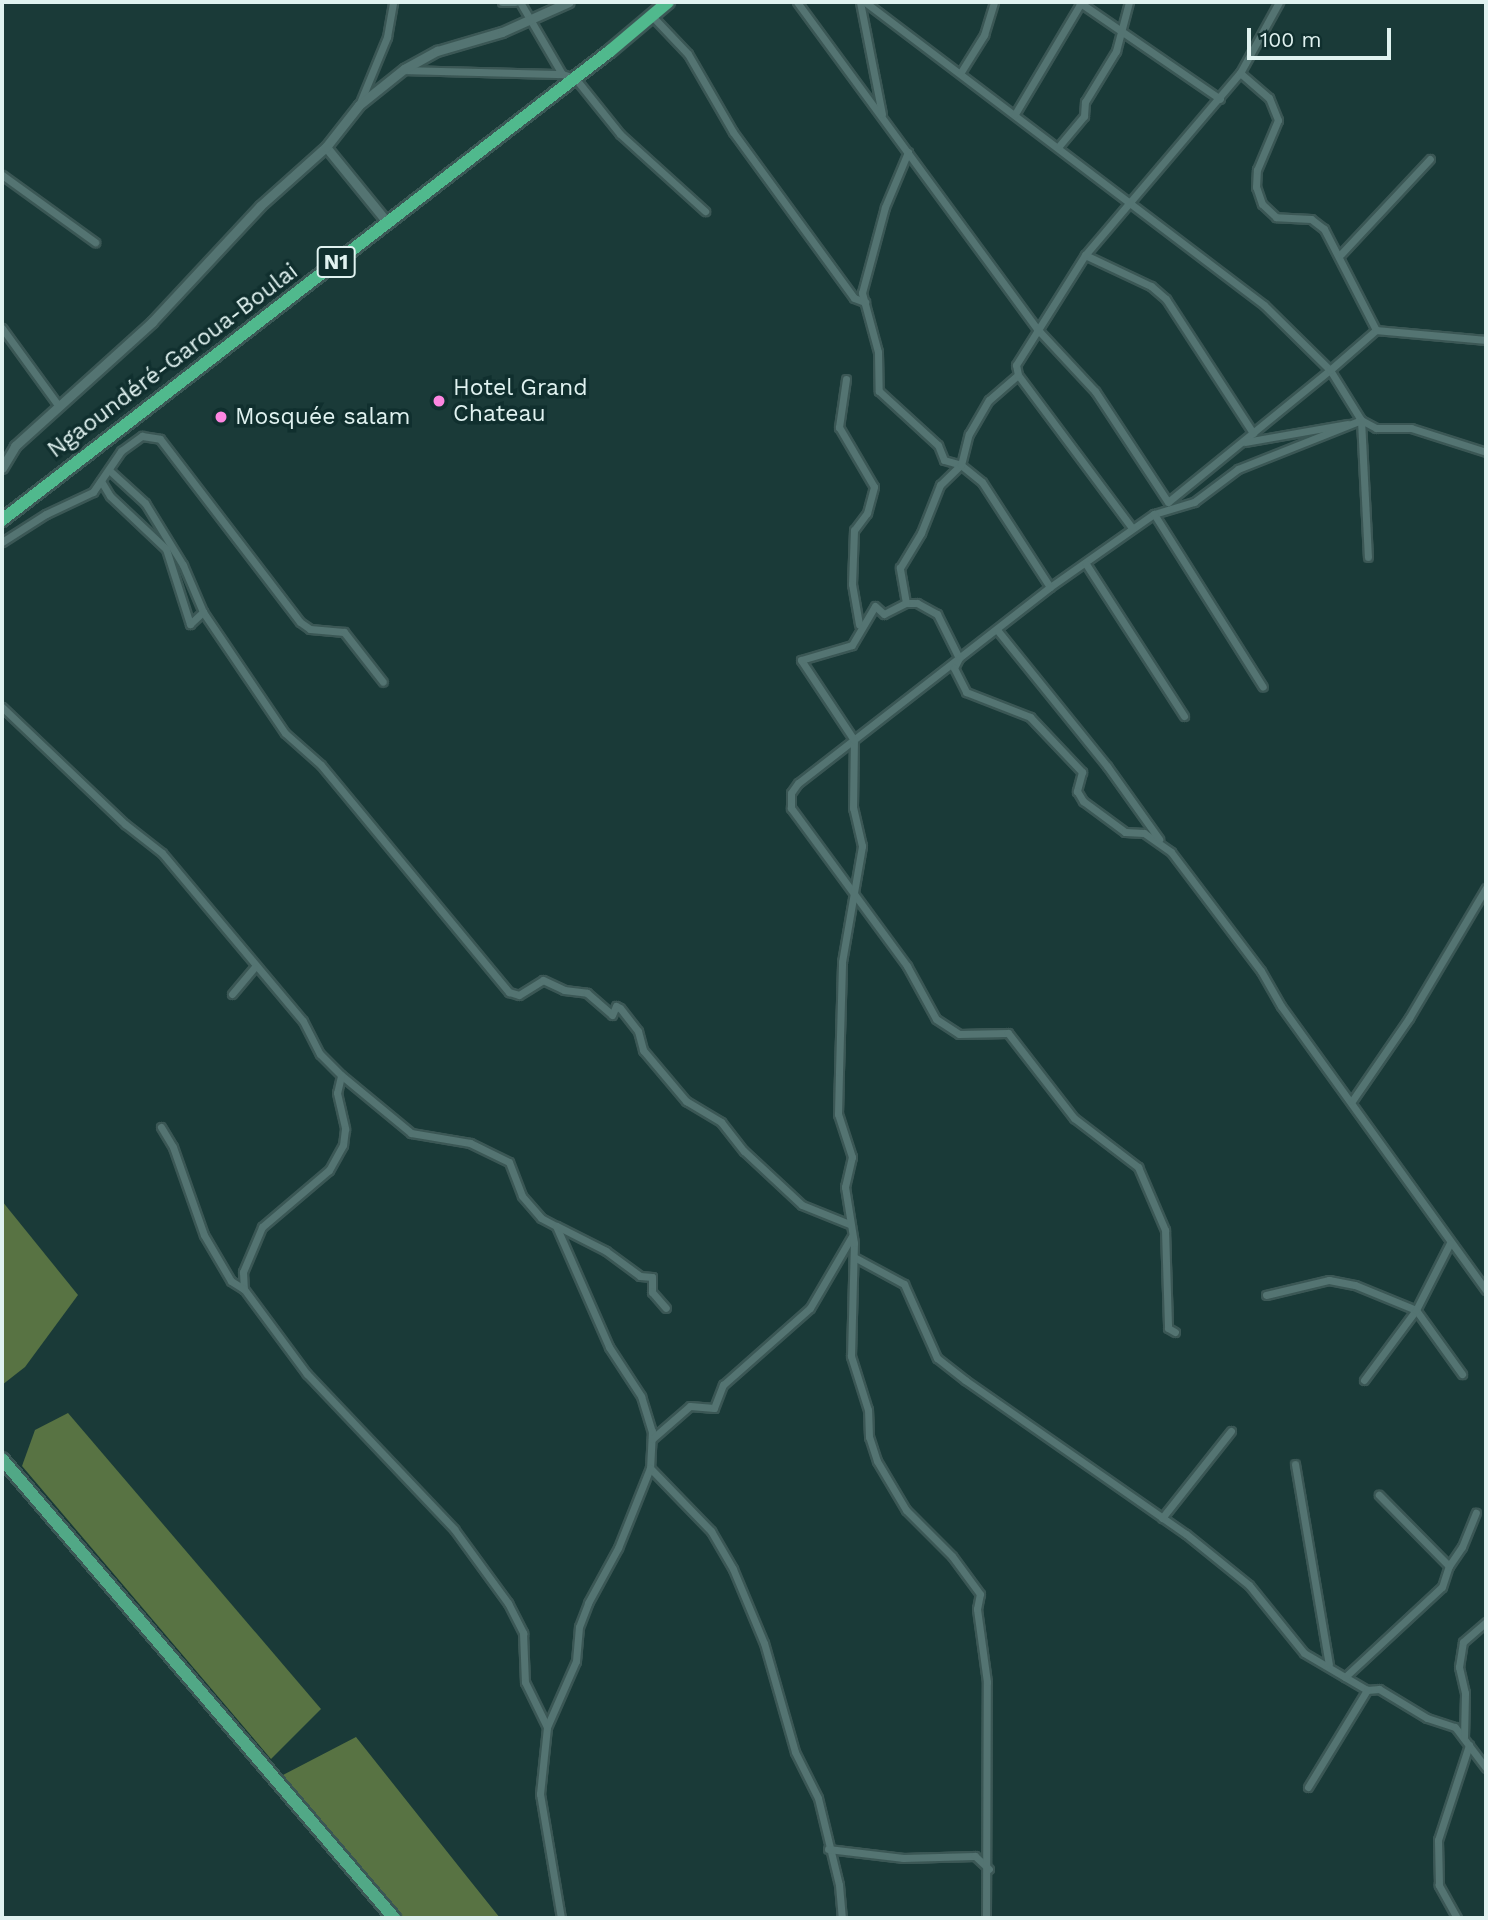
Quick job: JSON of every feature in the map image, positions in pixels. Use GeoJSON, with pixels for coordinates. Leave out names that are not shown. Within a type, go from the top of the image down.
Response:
{"type":"FeatureCollection","features":[{"type":"Feature","properties":{"kind":"highway","name":"Ngaoundéré-Garoua-Boulai"},"geometry":{"type":"LineString","coordinates":[[2,520],[575,78],[668,2]]}},
{"type":"Feature","properties":{"kind":"main road"},"geometry":{"type":"LineString","coordinates":[[2,1459],[394,1918]]}},
{"type":"Feature","properties":{"kind":"street"},"geometry":{"type":"LineString","coordinates":[[359,106],[387,37],[393,2]]}},
{"type":"Feature","properties":{"kind":"street"},"geometry":{"type":"LineString","coordinates":[[502,2],[517,2],[562,74]]}},
{"type":"Feature","properties":{"kind":"street"},"geometry":{"type":"LineString","coordinates":[[2,467],[15,446],[152,322],[252,214],[326,147],[359,106],[404,69],[437,51],[569,2]]}},
{"type":"Feature","properties":{"kind":"street"},"geometry":{"type":"LineString","coordinates":[[797,2],[1040,331],[1095,391],[1168,502],[1376,330],[1486,340]]}},
{"type":"Feature","properties":{"kind":"street"},"geometry":{"type":"LineString","coordinates":[[863,2],[882,116]]}},
{"type":"Feature","properties":{"kind":"street"},"geometry":{"type":"LineString","coordinates":[[863,2],[1129,198],[1264,305],[1330,370],[1361,421],[1368,557]]}},
{"type":"Feature","properties":{"kind":"street"},"geometry":{"type":"LineString","coordinates":[[961,72],[984,35],[994,2]]}},
{"type":"Feature","properties":{"kind":"street"},"geometry":{"type":"LineString","coordinates":[[1059,146],[1084,116],[1085,102],[1116,51],[1129,2]]}},
{"type":"Feature","properties":{"kind":"street"},"geometry":{"type":"LineString","coordinates":[[1132,528],[1018,375],[1016,365],[1086,255],[1129,198],[1163,167],[1240,74],[1279,2]]}},
{"type":"Feature","properties":{"kind":"street"},"geometry":{"type":"LineString","coordinates":[[1015,114],[1080,3],[1220,99]]}},
{"type":"Feature","properties":{"kind":"street"},"geometry":{"type":"LineString","coordinates":[[652,16],[688,54],[733,132],[854,298],[865,302]]}},
{"type":"Feature","properties":{"kind":"street"},"geometry":{"type":"LineString","coordinates":[[404,69],[562,74],[575,78],[620,134],[705,211]]}},
{"type":"Feature","properties":{"kind":"street"},"geometry":{"type":"LineString","coordinates":[[1240,74],[1269,98],[1278,120],[1258,170],[1256,187],[1262,204],[1276,217],[1311,219],[1324,229],[1341,254],[1376,330]]}},
{"type":"Feature","properties":{"kind":"street"},"geometry":{"type":"LineString","coordinates":[[326,147],[387,222]]}},
{"type":"Feature","properties":{"kind":"street"},"geometry":{"type":"LineString","coordinates":[[908,152],[886,207],[863,284],[878,352],[879,391],[938,444],[944,460],[961,465],[982,482],[1050,587]]}},
{"type":"Feature","properties":{"kind":"street"},"geometry":{"type":"LineString","coordinates":[[1341,254],[1430,159]]}},
{"type":"Feature","properties":{"kind":"street"},"geometry":{"type":"LineString","coordinates":[[2,176],[95,242]]}},
{"type":"Feature","properties":{"kind":"street"},"geometry":{"type":"LineString","coordinates":[[1086,255],[1150,286],[1166,299],[1253,433]]}},
{"type":"Feature","properties":{"kind":"street"},"geometry":{"type":"LineString","coordinates":[[2,328],[58,405]]}},
{"type":"Feature","properties":{"kind":"street"},"geometry":{"type":"LineString","coordinates":[[906,604],[900,568],[921,533],[940,485],[961,465],[969,434],[989,400],[1018,375]]}},
{"type":"Feature","properties":{"kind":"street"},"geometry":{"type":"LineString","coordinates":[[846,379],[839,427],[874,487],[867,513],[854,530],[852,584],[860,617],[855,638]]}},
{"type":"Feature","properties":{"kind":"street"},"geometry":{"type":"LineString","coordinates":[[1238,445],[1361,421],[1376,428],[1411,428],[1486,452]]}},
{"type":"Feature","properties":{"kind":"street"},"geometry":{"type":"LineString","coordinates":[[1175,1332],[1168,1328],[1165,1230],[1138,1167],[1074,1118],[1008,1033],[949,1031],[936,1018],[907,966],[791,808],[791,793],[798,783],[959,657],[998,631],[1050,587],[1086,564],[1132,528],[1154,514],[1194,502],[1238,469],[1361,421]]}},
{"type":"Feature","properties":{"kind":"street"},"geometry":{"type":"LineString","coordinates":[[2,542],[46,514],[93,492],[121,451],[142,436],[160,439],[300,622],[310,629],[344,632],[383,682]]}},
{"type":"Feature","properties":{"kind":"street"},"geometry":{"type":"LineString","coordinates":[[109,470],[145,503],[183,565],[203,612],[285,733],[321,765],[509,992],[519,995],[543,980],[564,990],[586,993],[611,1015],[617,1006],[620,1008],[632,1019],[643,1050],[686,1101],[721,1122],[744,1151],[802,1205],[849,1224]]}},
{"type":"Feature","properties":{"kind":"street"},"geometry":{"type":"LineString","coordinates":[[101,481],[110,496],[166,549],[190,624],[203,612]]}},
{"type":"Feature","properties":{"kind":"street"},"geometry":{"type":"LineString","coordinates":[[1154,514],[1263,687]]}},
{"type":"Feature","properties":{"kind":"street"},"geometry":{"type":"LineString","coordinates":[[1086,564],[1184,716]]}},
{"type":"Feature","properties":{"kind":"street"},"geometry":{"type":"LineString","coordinates":[[959,657],[937,614],[917,603],[906,604],[884,614],[875,606],[852,645],[801,660],[853,740],[853,808],[862,846],[842,962],[838,1114],[852,1157],[845,1187],[854,1256],[851,1356],[869,1410],[869,1437],[877,1461],[906,1510],[952,1556],[980,1594],[977,1609],[988,1682],[989,1869],[986,1918]]}},
{"type":"Feature","properties":{"kind":"street"},"geometry":{"type":"LineString","coordinates":[[998,631],[1107,766],[1160,842],[1261,971],[1450,1243],[1486,1290]]}},
{"type":"Feature","properties":{"kind":"street"},"geometry":{"type":"LineString","coordinates":[[959,657],[954,668],[966,692],[1020,710],[1069,756],[1082,772],[1077,791],[1083,801],[1125,832],[1144,833],[1160,842]]}},
{"type":"Feature","properties":{"kind":"street"},"geometry":{"type":"LineString","coordinates":[[2,707],[125,824],[162,853],[254,968],[303,1021],[320,1054],[341,1075],[411,1132],[470,1143],[509,1163],[522,1196],[541,1218],[606,1251],[640,1276],[652,1277],[652,1292],[666,1308]]}},
{"type":"Feature","properties":{"kind":"street"},"geometry":{"type":"LineString","coordinates":[[1352,1101],[1409,1018],[1486,888]]}},
{"type":"Feature","properties":{"kind":"street"},"geometry":{"type":"LineString","coordinates":[[232,994],[254,968]]}},
{"type":"Feature","properties":{"kind":"street"},"geometry":{"type":"LineString","coordinates":[[244,1289],[243,1272],[262,1227],[329,1170],[344,1145],[345,1129],[337,1093],[341,1075]]}},
{"type":"Feature","properties":{"kind":"street"},"geometry":{"type":"LineString","coordinates":[[161,1127],[173,1147],[204,1235],[231,1281],[244,1289],[307,1374],[454,1529],[508,1603],[523,1633],[526,1682],[547,1727]]}},
{"type":"Feature","properties":{"kind":"street"},"geometry":{"type":"LineString","coordinates":[[556,1226],[609,1347],[641,1396],[652,1439],[650,1468],[618,1548],[588,1603],[579,1627],[576,1661],[547,1727],[540,1794],[561,1918]]}},
{"type":"Feature","properties":{"kind":"street"},"geometry":{"type":"LineString","coordinates":[[652,1439],[690,1406],[714,1408],[723,1385],[810,1308],[852,1236]]}},
{"type":"Feature","properties":{"kind":"street"},"geometry":{"type":"LineString","coordinates":[[1364,1380],[1416,1310],[1450,1243]]}},
{"type":"Feature","properties":{"kind":"street"},"geometry":{"type":"LineString","coordinates":[[854,1256],[904,1284],[937,1358],[1161,1518],[1249,1585],[1304,1653],[1318,1663],[1329,1664],[1367,1690],[1379,1689],[1427,1718],[1455,1727],[1486,1768]]}},
{"type":"Feature","properties":{"kind":"street"},"geometry":{"type":"LineString","coordinates":[[1266,1296],[1329,1280],[1416,1310],[1462,1374]]}},
{"type":"Feature","properties":{"kind":"street"},"geometry":{"type":"LineString","coordinates":[[1161,1518],[1231,1431]]}},
{"type":"Feature","properties":{"kind":"street"},"geometry":{"type":"LineString","coordinates":[[1295,1464],[1329,1664]]}},
{"type":"Feature","properties":{"kind":"street"},"geometry":{"type":"LineString","coordinates":[[650,1468],[710,1531],[733,1569],[764,1643],[795,1752],[818,1798],[828,1849],[839,1885],[842,1918]]}},
{"type":"Feature","properties":{"kind":"street"},"geometry":{"type":"LineString","coordinates":[[1379,1495],[1449,1566]]}},
{"type":"Feature","properties":{"kind":"street"},"geometry":{"type":"LineString","coordinates":[[1345,1677],[1441,1587],[1476,1513]]}},
{"type":"Feature","properties":{"kind":"street"},"geometry":{"type":"LineString","coordinates":[[1457,1918],[1439,1885],[1438,1840],[1467,1741],[1465,1693],[1459,1667],[1463,1642],[1486,1622]]}},
{"type":"Feature","properties":{"kind":"street"},"geometry":{"type":"LineString","coordinates":[[1308,1787],[1367,1690]]}},
{"type":"Feature","properties":{"kind":"street"},"geometry":{"type":"LineString","coordinates":[[828,1849],[902,1857],[975,1856],[989,1869]]}},
{"type":"Feature","properties":{"kind":"green space"},"geometry":{"type":"Polygon","coordinates":[[[2,1201],[78,1295],[25,1367],[2,1385],[2,1201]]]}},
{"type":"Feature","properties":{"kind":"green space"},"geometry":{"type":"Polygon","coordinates":[[[68,1413],[321,1709],[271,1759],[22,1466],[35,1430],[68,1413]]]}},
{"type":"Feature","properties":{"kind":"green space"},"geometry":{"type":"Polygon","coordinates":[[[356,1737],[500,1918],[402,1918],[281,1776],[356,1737]]]}},
{"type":"Feature","properties":{"kind":"place","name":"Hotel Grand Chateau"},"geometry":{"type":"Point","coordinates":[439,401]}},
{"type":"Feature","properties":{"kind":"place","name":"Mosquée salam"},"geometry":{"type":"Point","coordinates":[221,417]}}]}
